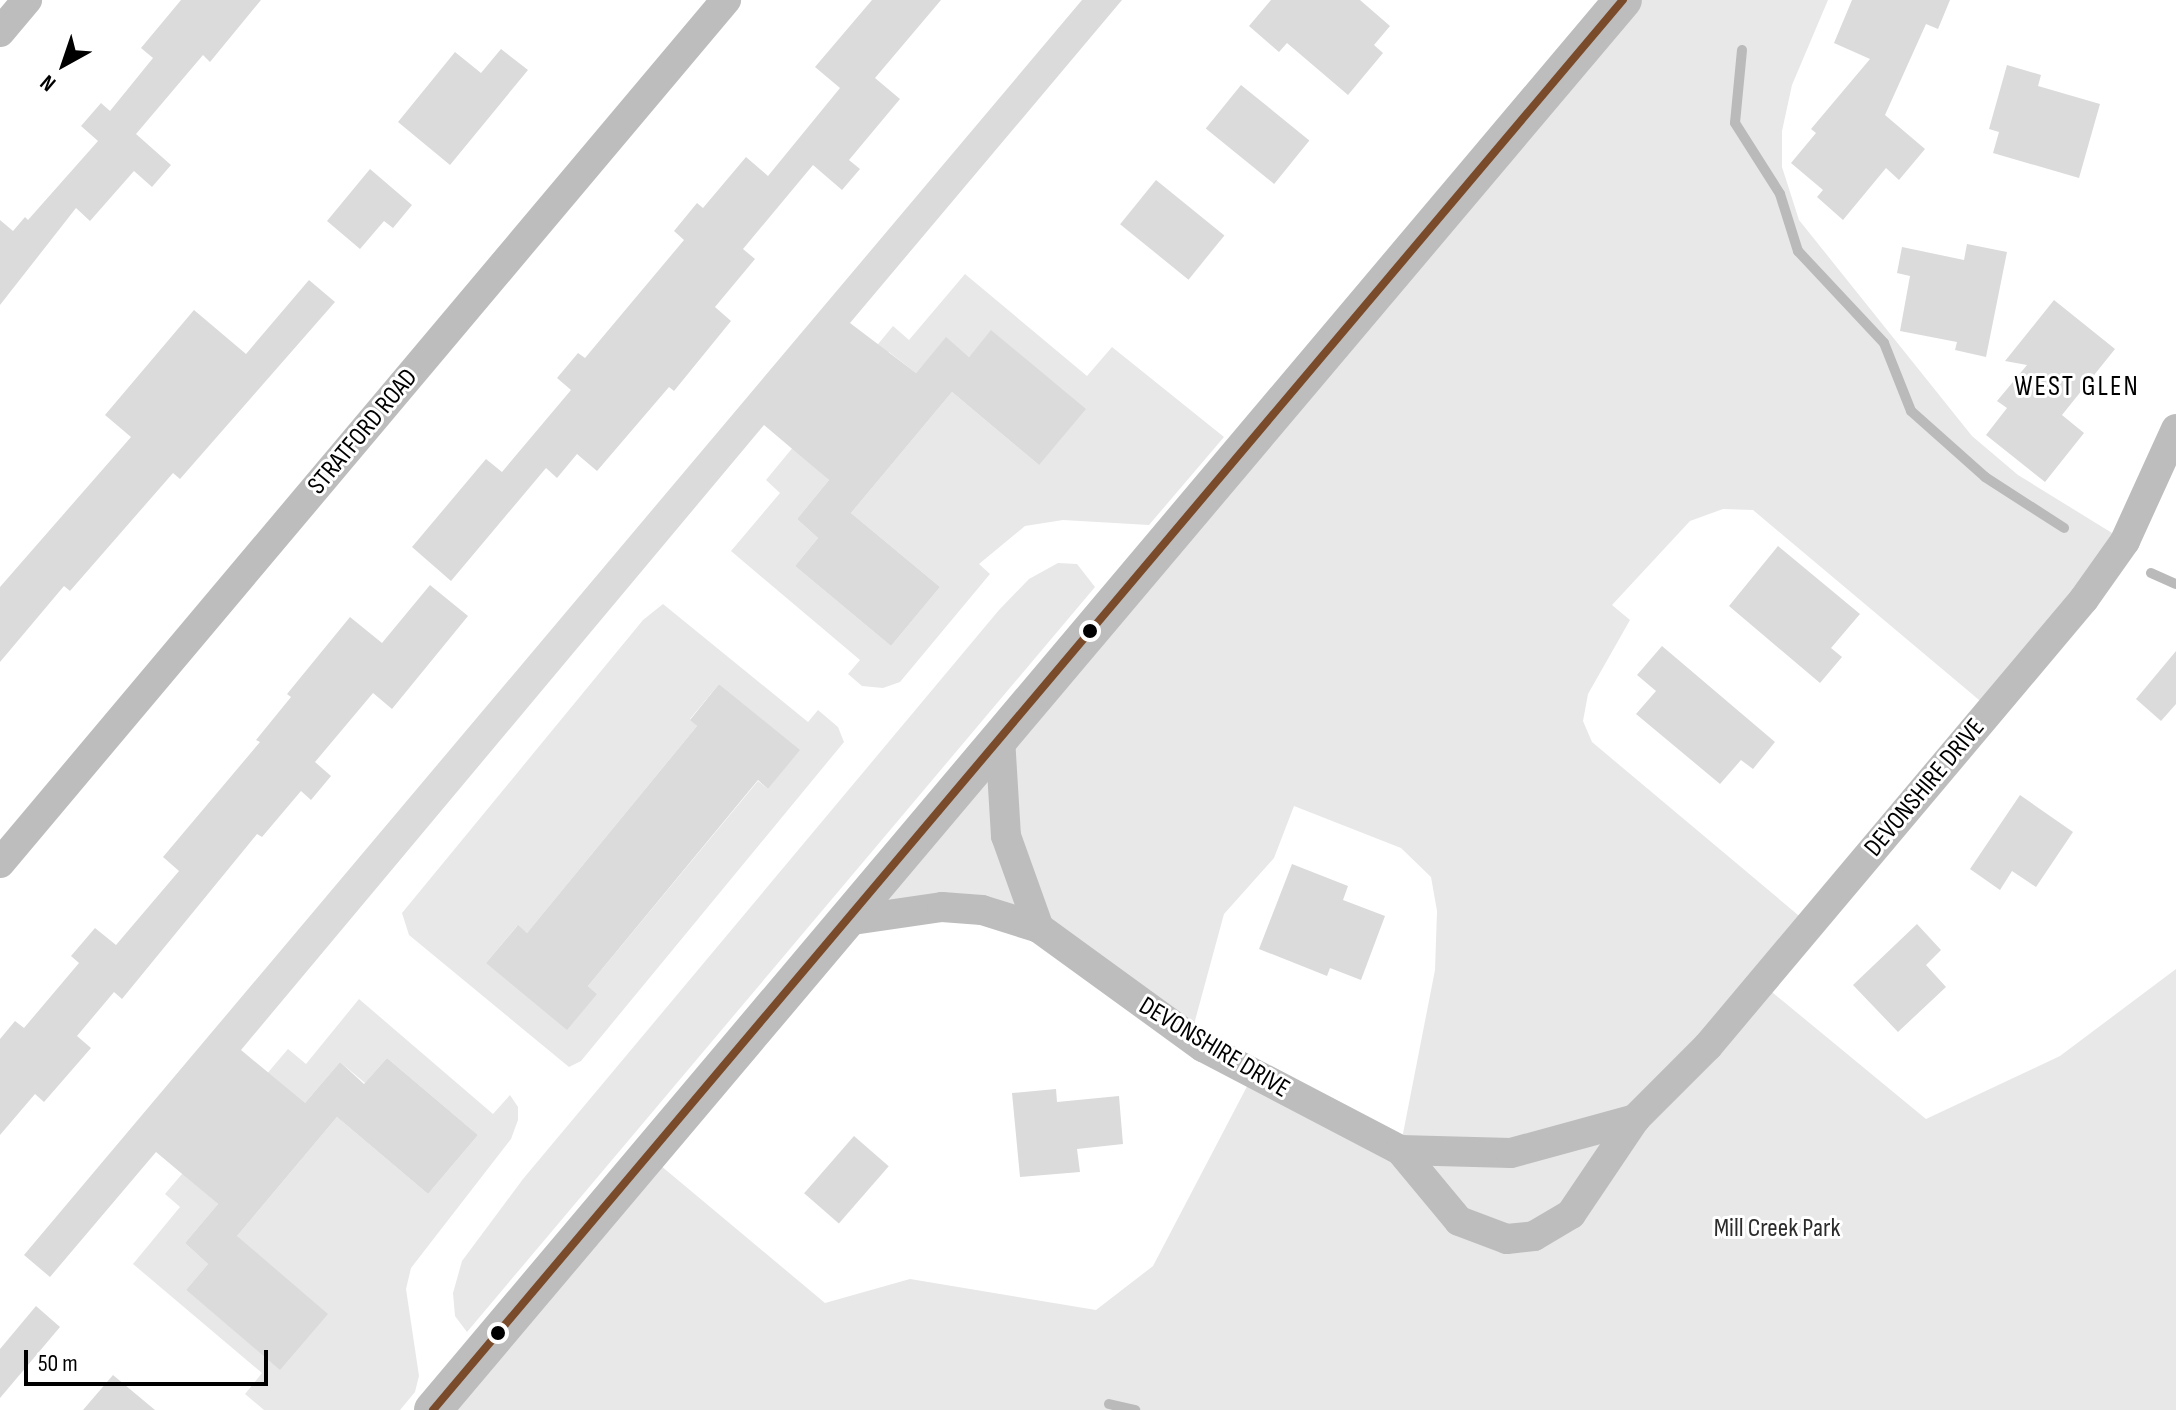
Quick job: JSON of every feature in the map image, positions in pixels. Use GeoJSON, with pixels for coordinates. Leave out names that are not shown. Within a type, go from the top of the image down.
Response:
{"type":"FeatureCollection","features":[{"type":"Feature","properties":{"kind":"street"},"geometry":{"type":"LineString","coordinates":[[0,32],[27,0]]}},
{"type":"Feature","properties":{"kind":"street","name":"STRATFORD ROAD"},"geometry":{"type":"LineString","coordinates":[[0,863],[726,0]]}},
{"type":"Feature","properties":{"kind":"street"},"geometry":{"type":"LineString","coordinates":[[433,1410],[1623,0]]}},
{"type":"Feature","properties":{"kind":"street","name":"DEVONSHIRE DRIVE"},"geometry":{"type":"LineString","coordinates":[[846,921],[942,907],[982,910],[1039,928],[1203,1047],[1400,1150],[1459,1221],[1507,1239],[1534,1236],[1571,1214],[1635,1119],[1708,1046],[2084,599],[2125,541],[2176,429]]}},
{"type":"Feature","properties":{"kind":"street"},"geometry":{"type":"LineString","coordinates":[[1000,738],[1006,836],[1039,928]]}},
{"type":"Feature","properties":{"kind":"street","name":"DEVONSHIRE DRIVE"},"geometry":{"type":"LineString","coordinates":[[1400,1150],[1511,1153],[1635,1119]]}},
{"type":"Feature","properties":{"kind":"green space","name":"Mill Creek Park"},"geometry":{"type":"Polygon","coordinates":[[[1623,0],[1828,0],[1792,85],[1782,131],[1782,167],[1799,220],[1972,436],[2018,475],[2125,541],[1991,710],[1753,510],[1723,509],[1690,521],[1612,605],[1630,620],[1588,694],[1583,721],[1592,742],[1810,925],[1761,983],[1926,1119],[2060,1056],[2176,969],[2176,1410],[433,1410],[648,1155],[825,1303],[910,1279],[1096,1310],[1153,1266],[1253,1075],[1400,1149],[1435,970],[1437,911],[1431,877],[1401,848],[1294,806],[1274,858],[1224,914],[1190,1039],[982,910],[846,921],[1623,0]]]}},
{"type":"Feature","properties":{"kind":"green space"},"geometry":{"type":"Polygon","coordinates":[[[965,274],[1087,376],[1112,347],[1224,437],[1149,525],[1063,520],[1025,526],[979,564],[990,574],[900,682],[883,688],[862,686],[848,674],[860,660],[731,551],[780,493],[766,480],[893,326],[909,340],[965,274]],[[991,331],[969,357],[946,338],[916,373],[889,352],[802,456],[829,480],[797,519],[818,538],[795,566],[891,646],[940,587],[851,513],[952,392],[1039,465],[991,331]]]}},
{"type":"Feature","properties":{"kind":"green space"},"geometry":{"type":"Polygon","coordinates":[[[1058,563],[1077,564],[1095,587],[467,1332],[455,1316],[453,1293],[462,1261],[523,1179],[999,610],[1029,579],[1058,563]]]}},
{"type":"Feature","properties":{"kind":"green space"},"geometry":{"type":"Polygon","coordinates":[[[663,604],[808,722],[818,710],[838,727],[844,742],[581,1061],[569,1067],[409,935],[402,913],[643,620],[663,604]],[[719,684],[690,719],[697,726],[527,933],[517,926],[486,963],[597,994],[588,986],[758,781],[768,789],[799,750],[719,684]]]}},
{"type":"Feature","properties":{"kind":"green space"},"geometry":{"type":"Polygon","coordinates":[[[359,999],[493,1114],[510,1095],[518,1107],[518,1120],[511,1139],[411,1268],[406,1289],[419,1376],[415,1392],[400,1410],[264,1410],[245,1394],[262,1373],[133,1264],[180,1207],[165,1194],[288,1049],[306,1064],[359,999]],[[387,1058],[365,1083],[340,1062],[305,1103],[190,1180],[218,1204],[185,1243],[208,1264],[186,1290],[280,1369],[237,1236],[337,1117],[428,1194],[478,1135],[387,1058]]]}},
{"type":"Feature","properties":{"kind":"building"},"geometry":{"type":"Polygon","coordinates":[[[181,0],[261,0],[210,62],[203,55],[136,134],[171,165],[152,187],[134,171],[90,221],[76,208],[0,305],[0,220],[13,231],[25,217],[28,220],[98,141],[81,126],[101,103],[110,111],[153,58],[141,48],[181,0]]]}},
{"type":"Feature","properties":{"kind":"building"},"geometry":{"type":"Polygon","coordinates":[[[872,0],[941,0],[875,78],[900,99],[849,160],[860,169],[842,190],[813,165],[743,249],[755,259],[715,307],[731,321],[674,391],[669,387],[597,471],[577,454],[557,478],[546,468],[451,581],[412,547],[486,459],[502,472],[571,390],[557,378],[578,353],[585,358],[684,240],[674,231],[697,203],[703,208],[746,157],[768,176],[840,88],[815,67],[872,0]]]}},
{"type":"Feature","properties":{"kind":"building"},"geometry":{"type":"Polygon","coordinates":[[[1082,0],[1122,0],[850,323],[916,373],[946,337],[969,357],[991,330],[1086,409],[1039,465],[952,392],[851,513],[940,587],[891,646],[795,566],[818,538],[797,519],[829,480],[764,425],[241,1050],[305,1103],[340,1062],[364,1084],[387,1058],[478,1135],[428,1194],[337,1117],[237,1236],[328,1314],[280,1370],[186,1290],[208,1264],[185,1243],[218,1204],[156,1152],[50,1277],[24,1255],[1082,0]]]}},
{"type":"Feature","properties":{"kind":"building"},"geometry":{"type":"Polygon","coordinates":[[[1271,0],[1360,0],[1390,26],[1374,45],[1383,53],[1348,95],[1287,43],[1279,52],[1249,26],[1271,0]]]}},
{"type":"Feature","properties":{"kind":"building"},"geometry":{"type":"Polygon","coordinates":[[[1852,0],[1950,0],[1938,29],[1926,24],[1885,115],[1925,149],[1899,180],[1886,168],[1843,220],[1817,197],[1823,190],[1791,163],[1816,133],[1811,129],[1870,59],[1834,43],[1852,0]]]}},
{"type":"Feature","properties":{"kind":"building"},"geometry":{"type":"Polygon","coordinates":[[[501,49],[528,70],[450,165],[398,122],[455,52],[481,73],[501,49]]]}},
{"type":"Feature","properties":{"kind":"building"},"geometry":{"type":"Polygon","coordinates":[[[2007,65],[2041,75],[2038,86],[2100,104],[2079,178],[1993,153],[1999,132],[1989,129],[2007,65]]]}},
{"type":"Feature","properties":{"kind":"building"},"geometry":{"type":"Polygon","coordinates":[[[1241,85],[1309,140],[1274,184],[1206,129],[1241,85]]]}},
{"type":"Feature","properties":{"kind":"building"},"geometry":{"type":"Polygon","coordinates":[[[370,169],[412,205],[393,228],[384,221],[360,249],[327,221],[370,169]]]}},
{"type":"Feature","properties":{"kind":"building"},"geometry":{"type":"Polygon","coordinates":[[[1156,180],[1224,235],[1189,280],[1120,224],[1156,180]]]}},
{"type":"Feature","properties":{"kind":"building"},"geometry":{"type":"Polygon","coordinates":[[[1967,244],[2007,252],[1986,357],[1955,350],[1957,342],[1900,331],[1910,276],[1897,273],[1902,247],[1964,260],[1967,244]]]}},
{"type":"Feature","properties":{"kind":"building"},"geometry":{"type":"Polygon","coordinates":[[[309,280],[335,302],[180,479],[173,473],[70,591],[64,586],[0,662],[0,587],[131,437],[105,415],[194,310],[246,354],[309,280]]]}},
{"type":"Feature","properties":{"kind":"building"},"geometry":{"type":"Polygon","coordinates":[[[2054,300],[2115,349],[2062,415],[2084,433],[2045,482],[1986,435],[2007,408],[1997,401],[2027,365],[2005,361],[2054,300]]]}},
{"type":"Feature","properties":{"kind":"building"},"geometry":{"type":"Polygon","coordinates":[[[1778,546],[1860,614],[1831,648],[1842,657],[1820,683],[1729,606],[1778,546]]]}},
{"type":"Feature","properties":{"kind":"building"},"geometry":{"type":"Polygon","coordinates":[[[430,585],[468,616],[392,709],[373,693],[315,762],[331,776],[311,800],[301,791],[262,837],[257,834],[122,999],[114,992],[77,1036],[91,1048],[44,1102],[35,1094],[0,1135],[0,1039],[15,1021],[24,1028],[79,963],[71,956],[95,928],[116,945],[179,871],[163,857],[260,742],[256,740],[291,697],[287,694],[350,617],[382,643],[430,585]]]}},
{"type":"Feature","properties":{"kind":"building"},"geometry":{"type":"Polygon","coordinates":[[[1662,646],[1775,742],[1753,769],[1741,760],[1720,784],[1636,714],[1656,691],[1637,675],[1662,646]]]}},
{"type":"Feature","properties":{"kind":"building"},"geometry":{"type":"Polygon","coordinates":[[[2176,651],[2176,704],[2161,721],[2136,699],[2176,651]]]}},
{"type":"Feature","properties":{"kind":"building"},"geometry":{"type":"Polygon","coordinates":[[[719,684],[800,750],[768,789],[758,780],[588,986],[597,994],[567,1030],[486,963],[518,925],[527,933],[697,726],[690,720],[719,684]]]}},
{"type":"Feature","properties":{"kind":"building"},"geometry":{"type":"Polygon","coordinates":[[[2020,795],[2073,832],[2036,887],[2012,871],[2000,890],[1970,869],[2020,795]]]}},
{"type":"Feature","properties":{"kind":"building"},"geometry":{"type":"Polygon","coordinates":[[[1292,864],[1348,886],[1343,900],[1385,916],[1361,980],[1330,968],[1327,976],[1259,949],[1292,864]]]}},
{"type":"Feature","properties":{"kind":"building"},"geometry":{"type":"Polygon","coordinates":[[[1917,924],[1941,950],[1926,965],[1946,987],[1898,1032],[1853,985],[1917,924]]]}},
{"type":"Feature","properties":{"kind":"building"},"geometry":{"type":"Polygon","coordinates":[[[1056,1089],[1057,1102],[1119,1096],[1123,1144],[1077,1149],[1080,1172],[1020,1177],[1012,1093],[1056,1089]]]}},
{"type":"Feature","properties":{"kind":"building"},"geometry":{"type":"Polygon","coordinates":[[[854,1136],[889,1166],[839,1224],[804,1193],[854,1136]]]}},
{"type":"Feature","properties":{"kind":"building"},"geometry":{"type":"Polygon","coordinates":[[[36,1306],[60,1327],[0,1398],[0,1349],[36,1306]]]}},
{"type":"Feature","properties":{"kind":"building"},"geometry":{"type":"Polygon","coordinates":[[[113,1375],[155,1410],[83,1410],[113,1375]]]}},
{"type":"Feature","properties":{"kind":"waterway"},"geometry":{"type":"LineString","coordinates":[[1742,50],[1735,123],[1780,194],[1798,251],[1884,343],[1911,411],[1985,477],[2064,528]]}},
{"type":"Feature","properties":{"kind":"waterway"},"geometry":{"type":"LineString","coordinates":[[2151,573],[2176,584]]}},
{"type":"Feature","properties":{"kind":"waterway"},"geometry":{"type":"LineString","coordinates":[[1109,1404],[1135,1410]]}},
{"type":"Feature","properties":{"kind":"transit line"},"geometry":{"type":"LineString","coordinates":[[433,1410],[1623,0]]}},
{"type":"Feature","properties":{"kind":"district","name":"WEST GLEN"},"geometry":{"type":"Point","coordinates":[2077,387]}}]}
